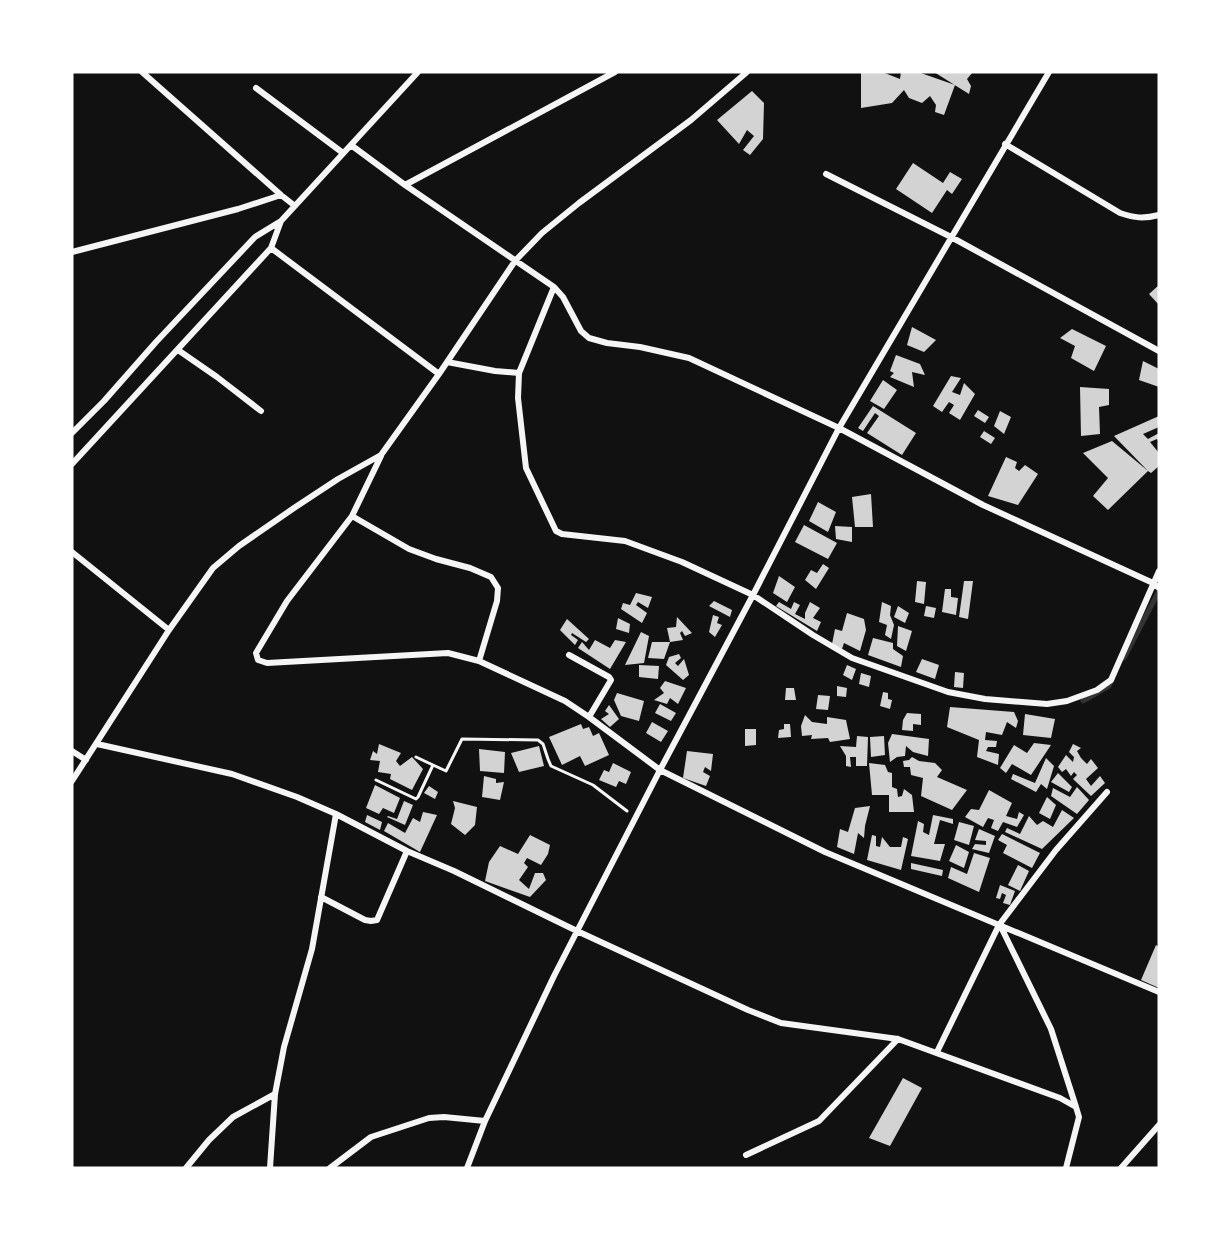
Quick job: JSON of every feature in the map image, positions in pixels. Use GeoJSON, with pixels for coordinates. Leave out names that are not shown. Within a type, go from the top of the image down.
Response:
{"type":"FeatureCollection","features":[{"type":"Feature","properties":{"kind":"street"},"geometry":{"type":"LineString","coordinates":[[142,72],[295,206]]}},
{"type":"Feature","properties":{"kind":"street"},"geometry":{"type":"LineString","coordinates":[[72,433],[105,401],[156,342],[255,237],[281,221],[418,72]]}},
{"type":"Feature","properties":{"kind":"street"},"geometry":{"type":"LineString","coordinates":[[405,185],[615,72]]}},
{"type":"Feature","properties":{"kind":"street"},"geometry":{"type":"LineString","coordinates":[[747,72],[691,120],[542,233],[515,261],[381,455],[352,516],[287,601],[256,653],[258,660],[267,663],[448,653],[479,661],[565,701],[660,770],[825,852],[1159,992]]}},
{"type":"Feature","properties":{"kind":"street"},"geometry":{"type":"LineString","coordinates":[[467,1168],[484,1121],[577,931],[838,428],[1049,72]]}},
{"type":"Feature","properties":{"kind":"street"},"geometry":{"type":"LineString","coordinates":[[256,88],[343,153]]}},
{"type":"Feature","properties":{"kind":"street"},"geometry":{"type":"LineString","coordinates":[[1005,144],[1120,213],[1134,218],[1159,215]]}},
{"type":"Feature","properties":{"kind":"street"},"geometry":{"type":"LineString","coordinates":[[351,145],[405,185],[554,287],[563,297],[581,331],[590,338],[689,358],[838,428],[983,505],[1153,583],[1159,588]]}},
{"type":"Feature","properties":{"kind":"street"},"geometry":{"type":"LineString","coordinates":[[826,174],[951,237],[1159,351]]}},
{"type":"Feature","properties":{"kind":"street"},"geometry":{"type":"LineString","coordinates":[[72,252],[238,209],[281,195]]}},
{"type":"Feature","properties":{"kind":"street"},"geometry":{"type":"LineString","coordinates":[[72,465],[271,248],[281,221]]}},
{"type":"Feature","properties":{"kind":"street"},"geometry":{"type":"LineString","coordinates":[[271,248],[439,374]]}},
{"type":"Feature","properties":{"kind":"street"},"geometry":{"type":"LineString","coordinates":[[554,287],[519,373],[518,398],[525,468],[556,531],[562,534],[625,541],[682,562],[753,595],[852,658],[948,692],[985,699],[1047,704],[1066,701],[1097,690],[1111,680],[1159,571]]}},
{"type":"Feature","properties":{"kind":"street"},"geometry":{"type":"LineString","coordinates":[[178,350],[261,411]]}},
{"type":"Feature","properties":{"kind":"street"},"geometry":{"type":"LineString","coordinates":[[447,362],[519,373]]}},
{"type":"Feature","properties":{"kind":"street"},"geometry":{"type":"LineString","coordinates":[[72,781],[169,630],[213,568],[239,546],[294,508],[338,479],[381,455]]}},
{"type":"Feature","properties":{"kind":"street"},"geometry":{"type":"LineString","coordinates":[[352,516],[409,549],[491,577],[498,588],[497,601],[479,661]]}},
{"type":"Feature","properties":{"kind":"street"},"geometry":{"type":"LineString","coordinates":[[72,552],[169,630]]}},
{"type":"Feature","properties":{"kind":"street"},"geometry":{"type":"LineString","coordinates":[[569,655],[611,680],[589,717]]}},
{"type":"Feature","properties":{"kind":"street"},"geometry":{"type":"LineString","coordinates":[[97,744],[232,774],[297,797],[577,931],[781,1023],[898,1039],[1060,1098],[1076,1107]]}},
{"type":"Feature","properties":{"kind":"street"},"geometry":{"type":"LineString","coordinates":[[72,751],[86,760]]}},
{"type":"Feature","properties":{"kind":"street"},"geometry":{"type":"LineString","coordinates":[[937,1052],[999,925],[1056,850],[1107,792]]}},
{"type":"Feature","properties":{"kind":"street"},"geometry":{"type":"LineString","coordinates":[[270,1168],[275,1094],[284,1047],[312,949],[336,814]]}},
{"type":"Feature","properties":{"kind":"street"},"geometry":{"type":"LineString","coordinates":[[321,897],[365,920],[377,920],[407,851]]}},
{"type":"Feature","properties":{"kind":"street"},"geometry":{"type":"LineString","coordinates":[[999,925],[1051,1029],[1079,1117],[1066,1168]]}},
{"type":"Feature","properties":{"kind":"street"},"geometry":{"type":"LineString","coordinates":[[746,1155],[819,1121],[898,1039]]}},
{"type":"Feature","properties":{"kind":"street"},"geometry":{"type":"LineString","coordinates":[[186,1168],[209,1140],[233,1117],[275,1094]]}},
{"type":"Feature","properties":{"kind":"street"},"geometry":{"type":"LineString","coordinates":[[330,1168],[371,1137],[429,1118],[444,1117],[484,1121]]}},
{"type":"Feature","properties":{"kind":"street"},"geometry":{"type":"LineString","coordinates":[[1121,1168],[1159,1125]]}},
{"type":"Feature","properties":{"kind":"path"},"geometry":{"type":"LineString","coordinates":[[416,757],[446,771],[462,739],[538,740],[543,744],[551,766],[594,785],[635,818]]}},
{"type":"Feature","properties":{"kind":"path"},"geometry":{"type":"LineString","coordinates":[[376,780],[416,799],[434,765]]}},
{"type":"Feature","properties":{"kind":"building"},"geometry":{"type":"Polygon","coordinates":[[[861,72],[882,72],[900,79],[901,72],[918,72],[955,85],[944,115],[935,112],[936,105],[930,96],[922,103],[909,98],[904,90],[892,103],[861,108],[861,72]]]}},
{"type":"Feature","properties":{"kind":"building"},"geometry":{"type":"Polygon","coordinates":[[[934,72],[973,72],[967,79],[971,86],[969,94],[934,72]]]}},
{"type":"Feature","properties":{"kind":"building"},"geometry":{"type":"Polygon","coordinates":[[[752,91],[764,103],[763,139],[750,155],[743,150],[754,136],[747,130],[739,144],[717,120],[752,91]]]}},
{"type":"Feature","properties":{"kind":"building"},"geometry":{"type":"Polygon","coordinates":[[[913,163],[943,183],[950,172],[962,179],[952,194],[947,190],[932,213],[896,189],[913,163]]]}},
{"type":"Feature","properties":{"kind":"building"},"geometry":{"type":"Polygon","coordinates":[[[1159,285],[1159,305],[1149,294],[1159,285]]]}},
{"type":"Feature","properties":{"kind":"building"},"geometry":{"type":"Polygon","coordinates":[[[912,327],[936,340],[924,352],[907,345],[912,327]]]}},
{"type":"Feature","properties":{"kind":"building"},"geometry":{"type":"Polygon","coordinates":[[[1072,329],[1106,346],[1094,371],[1071,358],[1075,346],[1060,338],[1072,329]]]}},
{"type":"Feature","properties":{"kind":"building"},"geometry":{"type":"Polygon","coordinates":[[[896,355],[920,364],[925,375],[912,372],[914,387],[890,377],[894,373],[890,371],[896,355]]]}},
{"type":"Feature","properties":{"kind":"building"},"geometry":{"type":"Polygon","coordinates":[[[1143,361],[1159,369],[1159,387],[1139,380],[1143,361]]]}},
{"type":"Feature","properties":{"kind":"building"},"geometry":{"type":"Polygon","coordinates":[[[951,376],[961,378],[952,392],[960,395],[964,383],[975,394],[960,420],[949,413],[954,405],[949,402],[942,412],[933,406],[951,376]]]}},
{"type":"Feature","properties":{"kind":"building"},"geometry":{"type":"Polygon","coordinates":[[[883,380],[897,390],[884,409],[870,401],[883,380]]]}},
{"type":"Feature","properties":{"kind":"building"},"geometry":{"type":"Polygon","coordinates":[[[1080,387],[1109,389],[1109,405],[1099,407],[1100,434],[1081,436],[1080,387]]]}},
{"type":"Feature","properties":{"kind":"building"},"geometry":{"type":"Polygon","coordinates":[[[873,406],[916,433],[902,455],[867,433],[879,416],[875,413],[863,431],[858,428],[873,406]]]}},
{"type":"Feature","properties":{"kind":"building"},"geometry":{"type":"Polygon","coordinates":[[[978,410],[989,417],[985,423],[974,416],[978,410]]]}},
{"type":"Feature","properties":{"kind":"building"},"geometry":{"type":"Polygon","coordinates":[[[1000,411],[1011,417],[1004,434],[994,426],[1000,411]]]}},
{"type":"Feature","properties":{"kind":"building"},"geometry":{"type":"Polygon","coordinates":[[[1159,416],[1159,427],[1143,434],[1148,439],[1159,433],[1159,442],[1157,439],[1150,442],[1159,453],[1159,466],[1151,473],[1114,436],[1159,416]]]}},
{"type":"Feature","properties":{"kind":"building"},"geometry":{"type":"Polygon","coordinates":[[[984,431],[995,438],[991,444],[980,437],[984,431]]]}},
{"type":"Feature","properties":{"kind":"building"},"geometry":{"type":"Polygon","coordinates":[[[1112,441],[1148,471],[1108,510],[1093,496],[1108,478],[1083,453],[1112,441]]]}},
{"type":"Feature","properties":{"kind":"building"},"geometry":{"type":"Polygon","coordinates":[[[1006,457],[1017,462],[1015,468],[1019,471],[1025,465],[1038,474],[1018,505],[988,496],[1006,457]]]}},
{"type":"Feature","properties":{"kind":"building"},"geometry":{"type":"Polygon","coordinates":[[[871,494],[873,527],[855,527],[852,497],[871,494]]]}},
{"type":"Feature","properties":{"kind":"building"},"geometry":{"type":"Polygon","coordinates":[[[818,502],[836,512],[828,532],[809,521],[818,502]]]}},
{"type":"Feature","properties":{"kind":"building"},"geometry":{"type":"Polygon","coordinates":[[[804,525],[837,543],[828,559],[795,542],[804,525]]]}},
{"type":"Feature","properties":{"kind":"building"},"geometry":{"type":"Polygon","coordinates":[[[835,526],[852,527],[852,542],[836,539],[835,526]]]}},
{"type":"Feature","properties":{"kind":"building"},"geometry":{"type":"Polygon","coordinates":[[[823,564],[829,568],[816,589],[805,580],[811,570],[817,573],[823,564]]]}},
{"type":"Feature","properties":{"kind":"building"},"geometry":{"type":"Polygon","coordinates":[[[779,576],[795,587],[787,602],[773,593],[779,576]]]}},
{"type":"Feature","properties":{"kind":"building"},"geometry":{"type":"Polygon","coordinates":[[[917,581],[926,582],[924,604],[915,602],[917,581]]]}},
{"type":"Feature","properties":{"kind":"building"},"geometry":{"type":"Polygon","coordinates":[[[964,581],[973,581],[968,619],[959,617],[964,581]]]}},
{"type":"Feature","properties":{"kind":"building"},"geometry":{"type":"Polygon","coordinates":[[[945,589],[951,589],[951,597],[958,598],[956,615],[942,612],[945,589]]]}},
{"type":"Feature","properties":{"kind":"building"},"geometry":{"type":"Polygon","coordinates":[[[636,593],[652,597],[648,608],[638,602],[636,605],[647,613],[642,623],[621,609],[623,603],[630,605],[636,593]]]}},
{"type":"Feature","properties":{"kind":"building"},"geometry":{"type":"Polygon","coordinates":[[[714,601],[732,610],[730,617],[709,606],[714,601]]]}},
{"type":"Feature","properties":{"kind":"building"},"geometry":{"type":"Polygon","coordinates":[[[779,602],[791,609],[794,602],[800,605],[795,614],[805,619],[810,602],[820,608],[813,618],[821,622],[817,631],[776,606],[779,602]]]}},
{"type":"Feature","properties":{"kind":"building"},"geometry":{"type":"Polygon","coordinates":[[[882,602],[891,606],[890,615],[894,625],[891,639],[885,635],[887,625],[879,622],[882,602]]]}},
{"type":"Feature","properties":{"kind":"building"},"geometry":{"type":"Polygon","coordinates":[[[898,606],[909,613],[905,623],[894,617],[898,606]]]}},
{"type":"Feature","properties":{"kind":"building"},"geometry":{"type":"Polygon","coordinates":[[[926,606],[936,608],[934,618],[924,616],[926,606]]]}},
{"type":"Feature","properties":{"kind":"building"},"geometry":{"type":"Polygon","coordinates":[[[847,613],[864,619],[866,630],[860,651],[844,643],[842,649],[832,644],[835,629],[842,631],[847,613]]]}},
{"type":"Feature","properties":{"kind":"building"},"geometry":{"type":"Polygon","coordinates":[[[713,615],[719,617],[717,623],[722,625],[715,637],[709,632],[713,615]]]}},
{"type":"Feature","properties":{"kind":"building"},"geometry":{"type":"Polygon","coordinates":[[[677,617],[692,633],[685,636],[682,631],[680,633],[683,640],[670,642],[667,628],[676,627],[677,617]]]}},
{"type":"Feature","properties":{"kind":"building"},"geometry":{"type":"Polygon","coordinates":[[[618,618],[630,624],[629,633],[616,629],[618,618]]]}},
{"type":"Feature","properties":{"kind":"building"},"geometry":{"type":"Polygon","coordinates":[[[567,619],[589,639],[586,642],[572,633],[571,635],[578,640],[575,645],[560,630],[567,619]]]}},
{"type":"Feature","properties":{"kind":"building"},"geometry":{"type":"Polygon","coordinates":[[[898,626],[912,631],[906,651],[897,646],[898,626]]]}},
{"type":"Feature","properties":{"kind":"building"},"geometry":{"type":"Polygon","coordinates":[[[641,632],[649,636],[644,663],[625,665],[641,632]]]}},
{"type":"Feature","properties":{"kind":"building"},"geometry":{"type":"Polygon","coordinates":[[[873,638],[893,643],[893,649],[903,656],[901,667],[868,655],[873,638]]]}},
{"type":"Feature","properties":{"kind":"building"},"geometry":{"type":"Polygon","coordinates":[[[595,640],[610,648],[615,640],[626,642],[610,669],[578,648],[582,642],[589,650],[595,640]]]}},
{"type":"Feature","properties":{"kind":"building"},"geometry":{"type":"Polygon","coordinates":[[[652,642],[670,642],[664,659],[648,658],[652,642]]]}},
{"type":"Feature","properties":{"kind":"building"},"geometry":{"type":"Polygon","coordinates":[[[679,654],[681,658],[675,663],[678,666],[684,659],[689,675],[683,680],[666,665],[669,657],[679,654]]]}},
{"type":"Feature","properties":{"kind":"building"},"geometry":{"type":"Polygon","coordinates":[[[922,659],[939,665],[935,679],[916,672],[922,659]]]}},
{"type":"Feature","properties":{"kind":"building"},"geometry":{"type":"Polygon","coordinates":[[[639,665],[659,666],[658,679],[639,677],[639,665]]]}},
{"type":"Feature","properties":{"kind":"building"},"geometry":{"type":"Polygon","coordinates":[[[847,665],[856,669],[852,680],[843,675],[847,665]]]}},
{"type":"Feature","properties":{"kind":"building"},"geometry":{"type":"Polygon","coordinates":[[[955,672],[964,673],[963,688],[954,687],[955,672]]]}},
{"type":"Feature","properties":{"kind":"building"},"geometry":{"type":"Polygon","coordinates":[[[861,673],[871,676],[869,687],[859,684],[861,673]]]}},
{"type":"Feature","properties":{"kind":"building"},"geometry":{"type":"Polygon","coordinates":[[[665,681],[686,688],[678,704],[670,698],[667,704],[654,700],[664,693],[660,688],[665,681]]]}},
{"type":"Feature","properties":{"kind":"building"},"geometry":{"type":"Polygon","coordinates":[[[837,686],[847,688],[846,697],[837,696],[837,686]]]}},
{"type":"Feature","properties":{"kind":"building"},"geometry":{"type":"Polygon","coordinates":[[[786,688],[794,688],[796,700],[785,700],[786,688]]]}},
{"type":"Feature","properties":{"kind":"building"},"geometry":{"type":"Polygon","coordinates":[[[883,692],[888,693],[888,699],[892,700],[890,709],[880,706],[883,692]]]}},
{"type":"Feature","properties":{"kind":"building"},"geometry":{"type":"Polygon","coordinates":[[[617,693],[644,701],[639,721],[621,716],[614,700],[617,693]]]}},
{"type":"Feature","properties":{"kind":"building"},"geometry":{"type":"Polygon","coordinates":[[[818,695],[830,696],[828,710],[816,709],[818,695]]]}},
{"type":"Feature","properties":{"kind":"building"},"geometry":{"type":"Polygon","coordinates":[[[660,704],[676,713],[671,721],[655,713],[660,704]]]}},
{"type":"Feature","properties":{"kind":"building"},"geometry":{"type":"Polygon","coordinates":[[[609,705],[619,719],[610,727],[601,719],[609,714],[605,711],[609,705]]]}},
{"type":"Feature","properties":{"kind":"building"},"geometry":{"type":"Polygon","coordinates":[[[950,707],[1014,712],[1018,721],[1016,728],[1007,722],[1002,735],[986,732],[985,740],[997,741],[996,747],[988,747],[986,751],[999,754],[998,765],[977,757],[979,740],[947,727],[950,707]]]}},
{"type":"Feature","properties":{"kind":"building"},"geometry":{"type":"Polygon","coordinates":[[[907,713],[921,714],[921,725],[913,724],[913,731],[902,730],[903,720],[907,713]]]}},
{"type":"Feature","properties":{"kind":"building"},"geometry":{"type":"Polygon","coordinates":[[[1025,714],[1055,719],[1051,738],[1023,735],[1025,714]]]}},
{"type":"Feature","properties":{"kind":"building"},"geometry":{"type":"Polygon","coordinates":[[[805,715],[812,722],[827,724],[827,717],[846,720],[850,739],[830,742],[828,738],[811,739],[812,735],[802,736],[801,726],[805,715]]]}},
{"type":"Feature","properties":{"kind":"building"},"geometry":{"type":"Polygon","coordinates":[[[652,722],[668,731],[661,742],[646,733],[652,722]]]}},
{"type":"Feature","properties":{"kind":"building"},"geometry":{"type":"Polygon","coordinates":[[[581,724],[583,729],[589,727],[593,736],[599,733],[609,755],[585,766],[580,756],[562,765],[549,737],[581,724]]]}},
{"type":"Feature","properties":{"kind":"building"},"geometry":{"type":"Polygon","coordinates":[[[784,724],[790,724],[791,737],[778,738],[779,730],[784,729],[784,724]]]}},
{"type":"Feature","properties":{"kind":"building"},"geometry":{"type":"Polygon","coordinates":[[[745,729],[756,729],[756,745],[745,746],[745,729]]]}},
{"type":"Feature","properties":{"kind":"building"},"geometry":{"type":"Polygon","coordinates":[[[892,734],[929,739],[928,756],[913,752],[906,746],[905,756],[897,757],[890,762],[888,743],[892,734]]]}},
{"type":"Feature","properties":{"kind":"building"},"geometry":{"type":"Polygon","coordinates":[[[857,736],[868,737],[867,766],[856,766],[856,757],[850,757],[851,767],[846,766],[846,756],[840,746],[856,747],[857,736]]]}},
{"type":"Feature","properties":{"kind":"building"},"geometry":{"type":"Polygon","coordinates":[[[884,736],[885,755],[871,757],[870,737],[884,736]]]}},
{"type":"Feature","properties":{"kind":"building"},"geometry":{"type":"Polygon","coordinates":[[[1034,743],[1051,745],[1031,775],[1012,764],[1006,773],[1000,768],[1014,745],[1027,753],[1034,743]]]}},
{"type":"Feature","properties":{"kind":"building"},"geometry":{"type":"Polygon","coordinates":[[[379,744],[401,753],[396,761],[400,766],[412,757],[423,769],[412,790],[390,779],[391,774],[378,772],[380,761],[370,760],[373,751],[377,754],[379,744]]]}},
{"type":"Feature","properties":{"kind":"building"},"geometry":{"type":"Polygon","coordinates":[[[1073,744],[1081,748],[1077,751],[1087,764],[1091,759],[1098,768],[1086,779],[1091,786],[1100,776],[1105,783],[1091,796],[1073,779],[1077,775],[1074,772],[1071,776],[1066,769],[1062,772],[1058,767],[1066,755],[1073,762],[1074,757],[1069,752],[1073,744]]]}},
{"type":"Feature","properties":{"kind":"building"},"geometry":{"type":"Polygon","coordinates":[[[539,746],[544,766],[519,772],[511,753],[539,746]]]}},
{"type":"Feature","properties":{"kind":"building"},"geometry":{"type":"Polygon","coordinates":[[[479,749],[505,752],[504,773],[480,771],[479,749]]]}},
{"type":"Feature","properties":{"kind":"building"},"geometry":{"type":"Polygon","coordinates":[[[687,751],[713,754],[711,771],[705,767],[703,772],[710,776],[706,786],[683,778],[687,751]]]}},
{"type":"Feature","properties":{"kind":"building"},"geometry":{"type":"Polygon","coordinates":[[[912,757],[919,761],[935,763],[942,770],[937,777],[967,790],[952,810],[921,796],[923,778],[911,775],[910,767],[904,767],[903,761],[912,757]]]}},
{"type":"Feature","properties":{"kind":"building"},"geometry":{"type":"Polygon","coordinates":[[[1046,758],[1054,766],[1047,789],[1041,784],[1036,792],[1011,779],[1013,774],[1035,783],[1046,758]]]}},
{"type":"Feature","properties":{"kind":"building"},"geometry":{"type":"Polygon","coordinates":[[[613,763],[631,772],[626,784],[619,781],[616,787],[599,780],[604,770],[609,772],[613,763]]]}},
{"type":"Feature","properties":{"kind":"building"},"geometry":{"type":"Polygon","coordinates":[[[869,763],[885,765],[888,772],[892,773],[892,787],[897,789],[898,797],[902,796],[904,789],[912,795],[914,812],[889,812],[889,795],[872,795],[869,763]]]}},
{"type":"Feature","properties":{"kind":"building"},"geometry":{"type":"Polygon","coordinates":[[[1058,773],[1072,787],[1069,792],[1051,782],[1058,773]]]}},
{"type":"Feature","properties":{"kind":"building"},"geometry":{"type":"Polygon","coordinates":[[[484,776],[496,779],[496,783],[504,782],[500,800],[482,797],[484,776]]]}},
{"type":"Feature","properties":{"kind":"building"},"geometry":{"type":"Polygon","coordinates":[[[375,785],[400,798],[394,813],[383,808],[379,814],[366,808],[375,785]]]}},
{"type":"Feature","properties":{"kind":"building"},"geometry":{"type":"Polygon","coordinates":[[[429,786],[438,792],[435,799],[424,793],[429,786]]]}},
{"type":"Feature","properties":{"kind":"building"},"geometry":{"type":"Polygon","coordinates":[[[1077,787],[1089,800],[1077,814],[1051,796],[1053,788],[1070,797],[1077,787]]]}},
{"type":"Feature","properties":{"kind":"building"},"geometry":{"type":"Polygon","coordinates":[[[989,790],[1012,803],[1006,816],[1017,819],[1019,812],[1024,815],[1017,827],[1003,822],[998,831],[991,828],[994,820],[988,818],[983,827],[965,817],[971,809],[979,810],[989,790]]]}},
{"type":"Feature","properties":{"kind":"building"},"geometry":{"type":"Polygon","coordinates":[[[1047,797],[1056,805],[1050,819],[1039,813],[1047,797]]]}},
{"type":"Feature","properties":{"kind":"building"},"geometry":{"type":"Polygon","coordinates":[[[404,801],[413,805],[405,825],[387,817],[397,819],[404,801]]]}},
{"type":"Feature","properties":{"kind":"building"},"geometry":{"type":"Polygon","coordinates":[[[453,801],[477,807],[475,825],[465,835],[451,824],[455,808],[453,801]]]}},
{"type":"Feature","properties":{"kind":"building"},"geometry":{"type":"Polygon","coordinates":[[[870,806],[864,838],[858,833],[854,854],[837,847],[840,829],[848,832],[855,808],[870,806]]]}},
{"type":"Feature","properties":{"kind":"building"},"geometry":{"type":"Polygon","coordinates":[[[1062,810],[1074,818],[1042,849],[1005,832],[1007,828],[1020,834],[1029,816],[1037,825],[1043,821],[1053,827],[1062,810]]]}},
{"type":"Feature","properties":{"kind":"building"},"geometry":{"type":"Polygon","coordinates":[[[423,812],[437,815],[420,852],[384,831],[388,823],[405,833],[413,818],[420,822],[423,812]]]}},
{"type":"Feature","properties":{"kind":"building"},"geometry":{"type":"Polygon","coordinates":[[[367,815],[382,822],[380,830],[365,822],[367,815]]]}},
{"type":"Feature","properties":{"kind":"building"},"geometry":{"type":"Polygon","coordinates":[[[933,815],[953,819],[953,824],[940,820],[934,844],[945,844],[940,861],[911,856],[918,821],[924,824],[923,832],[929,835],[933,815]]]}},
{"type":"Feature","properties":{"kind":"building"},"geometry":{"type":"Polygon","coordinates":[[[959,822],[974,826],[969,845],[954,840],[959,822]]]}},
{"type":"Feature","properties":{"kind":"building"},"geometry":{"type":"Polygon","coordinates":[[[979,829],[995,836],[989,853],[972,849],[975,844],[986,845],[986,841],[975,840],[979,829]]]}},
{"type":"Feature","properties":{"kind":"building"},"geometry":{"type":"Polygon","coordinates":[[[1002,834],[1040,853],[1032,868],[1003,853],[1007,845],[998,840],[1002,834]]]}},
{"type":"Feature","properties":{"kind":"building"},"geometry":{"type":"Polygon","coordinates":[[[530,835],[550,845],[548,854],[541,865],[527,858],[524,863],[528,867],[519,880],[529,889],[535,873],[543,873],[546,880],[530,897],[485,881],[489,862],[500,846],[518,854],[530,835]]]}},
{"type":"Feature","properties":{"kind":"building"},"geometry":{"type":"Polygon","coordinates":[[[872,835],[876,836],[876,846],[880,847],[882,837],[890,847],[901,847],[903,837],[908,839],[901,870],[867,860],[872,835]]]}},
{"type":"Feature","properties":{"kind":"building"},"geometry":{"type":"Polygon","coordinates":[[[956,845],[969,852],[964,868],[949,861],[956,845]]]}},
{"type":"Feature","properties":{"kind":"building"},"geometry":{"type":"Polygon","coordinates":[[[974,853],[990,858],[979,892],[948,878],[951,867],[967,874],[974,853]]]}},
{"type":"Feature","properties":{"kind":"building"},"geometry":{"type":"Polygon","coordinates":[[[911,863],[943,870],[942,876],[911,869],[911,863]]]}},
{"type":"Feature","properties":{"kind":"building"},"geometry":{"type":"Polygon","coordinates":[[[1018,865],[1029,871],[1020,891],[1008,885],[1018,865]]]}},
{"type":"Feature","properties":{"kind":"building"},"geometry":{"type":"Polygon","coordinates":[[[1000,885],[1015,891],[1010,905],[1003,903],[1006,895],[1002,893],[1000,899],[996,898],[1000,885]]]}},
{"type":"Feature","properties":{"kind":"building"},"geometry":{"type":"Polygon","coordinates":[[[1156,945],[1159,947],[1159,988],[1141,980],[1156,945]]]}},
{"type":"Feature","properties":{"kind":"building"},"geometry":{"type":"Polygon","coordinates":[[[903,1078],[922,1088],[890,1146],[869,1138],[903,1078]]]}},
{"type":"Feature","properties":{"kind":"waterway"},"geometry":{"type":"LineString","coordinates":[[1124,658],[1159,591]]}},
{"type":"Feature","properties":{"kind":"waterway"},"geometry":{"type":"LineString","coordinates":[[1083,701],[1109,686],[1112,680]]}}]}
